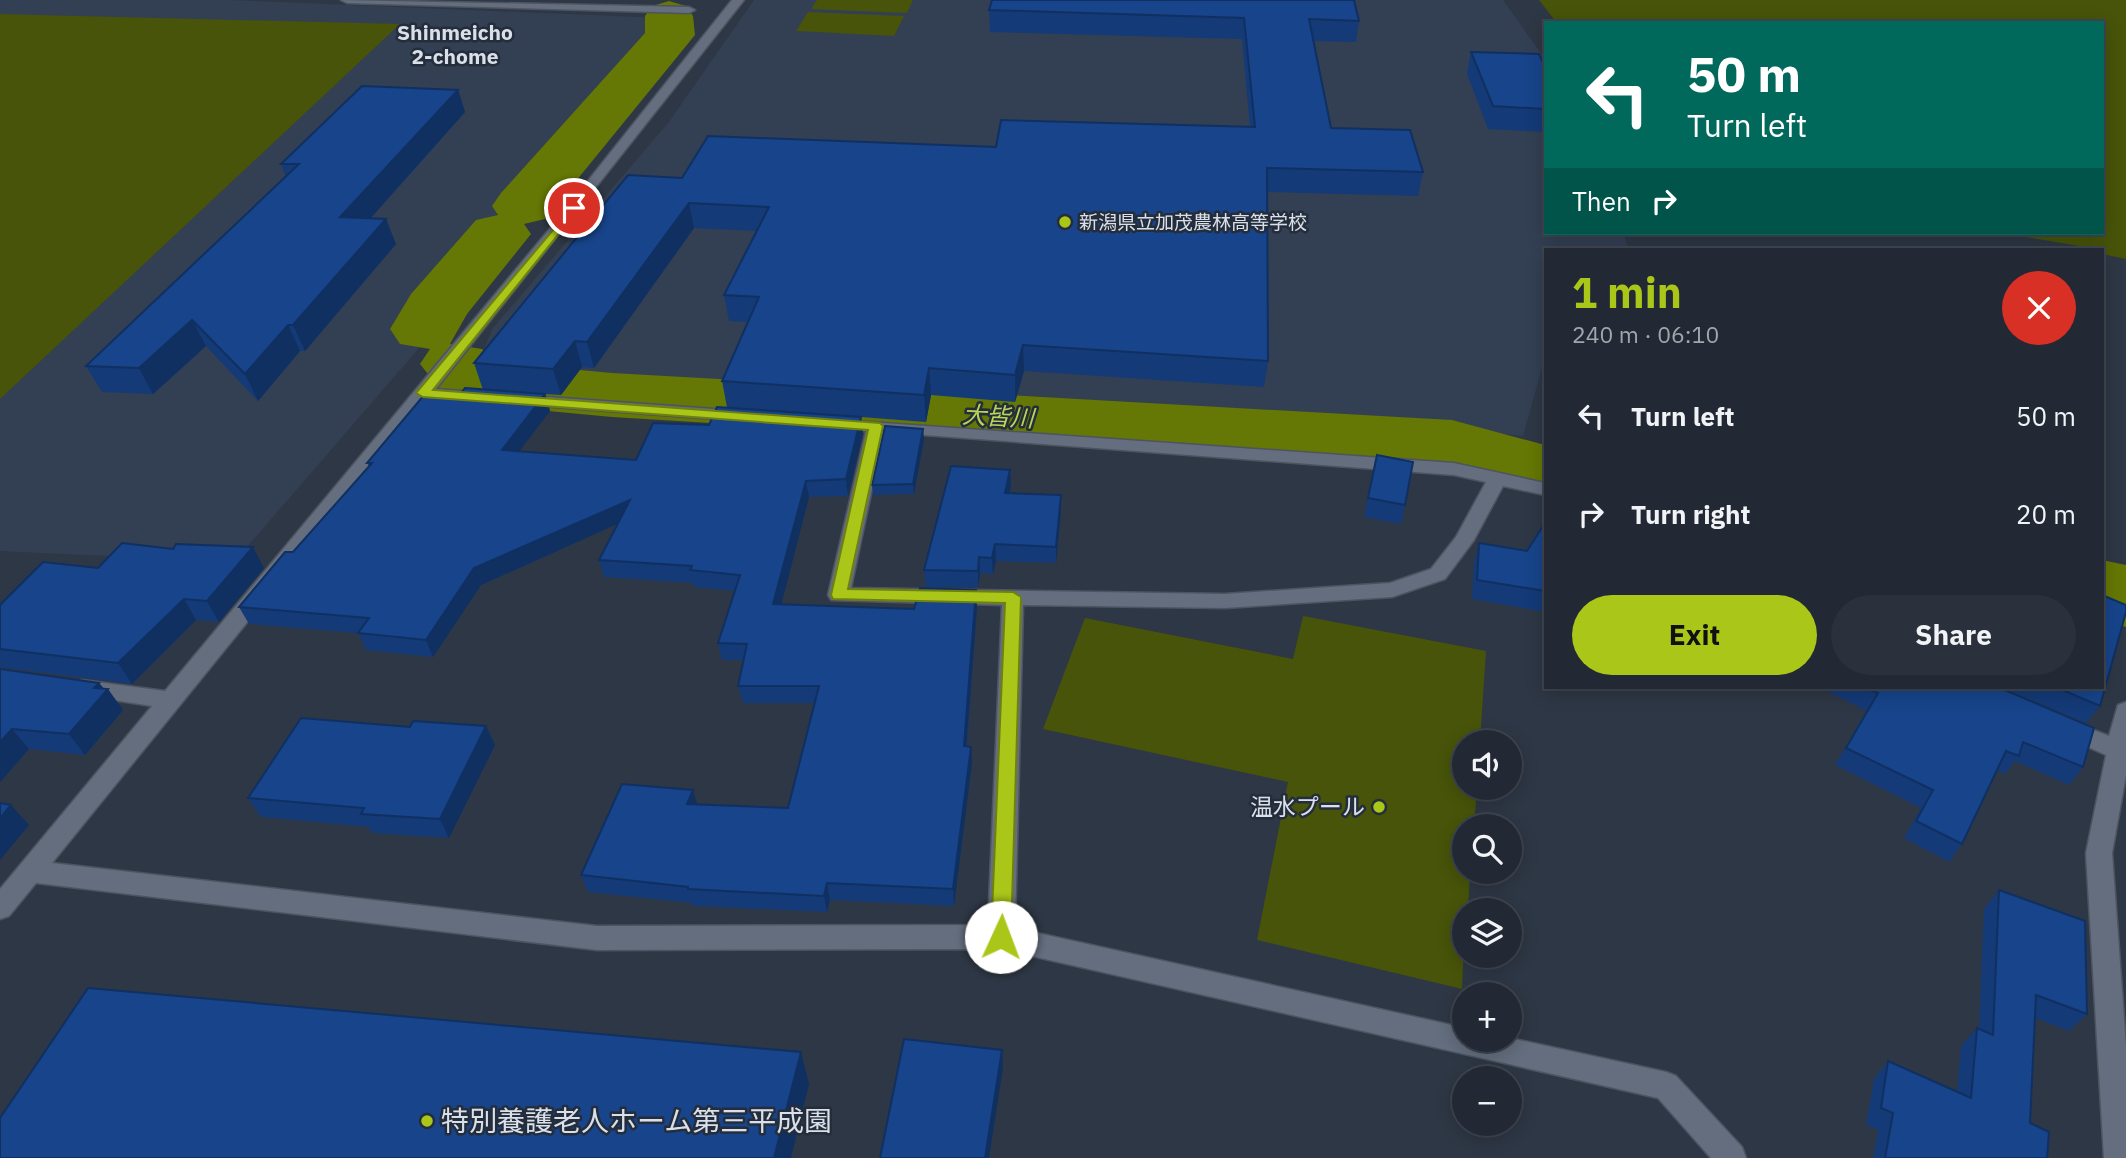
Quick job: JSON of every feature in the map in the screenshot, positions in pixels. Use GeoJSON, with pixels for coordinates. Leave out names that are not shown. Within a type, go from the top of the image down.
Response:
{"type":"FeatureCollection","features":[{"type":"Feature","properties":{"kind":"street"},"geometry":{"type":"LineString","coordinates":[[347,0],[704,18]]}},
{"type":"Feature","properties":{"kind":"street"},"geometry":{"type":"LineString","coordinates":[[676,0],[704,18]]}},
{"type":"Feature","properties":{"kind":"street"},"geometry":{"type":"LineString","coordinates":[[0,908],[423,393],[704,18],[738,0]]}},
{"type":"Feature","properties":{"kind":"street"},"geometry":{"type":"LineString","coordinates":[[423,393],[766,418]]}},
{"type":"Feature","properties":{"kind":"street"},"geometry":{"type":"LineString","coordinates":[[821,422],[1454,468],[1544,489]]}},
{"type":"Feature","properties":{"kind":"street"},"geometry":{"type":"LineString","coordinates":[[876,426],[839,595],[1226,601],[1392,590],[1437,574],[1464,540],[1498,477]]}},
{"type":"Feature","properties":{"kind":"street"},"geometry":{"type":"LineString","coordinates":[[1001,937],[1013,597]]}},
{"type":"Feature","properties":{"kind":"street"},"geometry":{"type":"LineString","coordinates":[[65,686],[169,699]]}},
{"type":"Feature","properties":{"kind":"street"},"geometry":{"type":"LineString","coordinates":[[2119,1158],[2099,853],[2123,752],[2126,711]]}},
{"type":"Feature","properties":{"kind":"street"},"geometry":{"type":"LineString","coordinates":[[2048,719],[2123,752]]}},
{"type":"Feature","properties":{"kind":"street"},"geometry":{"type":"LineString","coordinates":[[30,871],[597,938],[1001,937],[1666,1086],[1731,1158]]}},
{"type":"Feature","properties":{"kind":"shaded area"},"geometry":{"type":"Polygon","coordinates":[[[0,0],[229,0],[663,18],[606,91],[553,147],[479,236],[411,324],[420,347],[234,562],[0,551],[0,0]]]}},
{"type":"Feature","properties":{"kind":"shaded area","name":"新潟県立加茂農林高等学校"},"geometry":{"type":"Polygon","coordinates":[[[754,0],[1503,0],[1544,58],[1544,235],[1624,235],[1628,248],[1544,248],[1544,361],[1523,436],[1445,429],[1110,417],[780,398],[529,379],[476,367],[493,328],[668,123],[754,0]]]}},
{"type":"Feature","properties":{"kind":"green space"},"geometry":{"type":"Polygon","coordinates":[[[817,0],[913,0],[907,13],[811,9],[817,0]]]}},
{"type":"Feature","properties":{"kind":"green space"},"geometry":{"type":"Polygon","coordinates":[[[1539,0],[2126,0],[2126,259],[2104,254],[2104,248],[2015,235],[2104,235],[2104,21],[1555,21],[1539,0]]]}},
{"type":"Feature","properties":{"kind":"green space"},"geometry":{"type":"Polygon","coordinates":[[[808,12],[904,16],[894,36],[796,31],[808,12]]]}},
{"type":"Feature","properties":{"kind":"green space"},"geometry":{"type":"Polygon","coordinates":[[[0,14],[400,24],[0,399],[0,14]]]}},
{"type":"Feature","properties":{"kind":"green space","name":"温水プール"},"geometry":{"type":"Polygon","coordinates":[[[1303,616],[1486,651],[1481,730],[1452,730],[1452,800],[1476,800],[1475,814],[1452,814],[1452,884],[1469,884],[1469,898],[1452,898],[1452,968],[1463,968],[1462,982],[1452,982],[1452,987],[1257,940],[1288,782],[1043,729],[1085,618],[1293,659],[1303,616]]]}},
{"type":"Feature","properties":{"kind":"building"},"geometry":{"type":"Polygon","coordinates":[[[992,0],[1354,0],[1359,21],[1309,19],[1331,128],[1410,130],[1423,172],[1267,168],[1268,361],[1023,345],[1015,375],[929,368],[924,395],[722,381],[759,297],[724,295],[769,207],[689,203],[587,342],[575,341],[553,369],[474,363],[628,175],[682,178],[708,136],[996,147],[1001,120],[1255,127],[1244,18],[989,10],[992,0]]]}},
{"type":"Feature","properties":{"kind":"building"},"geometry":{"type":"Polygon","coordinates":[[[1471,52],[1539,54],[1544,65],[1544,109],[1493,106],[1471,52]]]}},
{"type":"Feature","properties":{"kind":"building"},"geometry":{"type":"Polygon","coordinates":[[[362,86],[458,90],[340,217],[386,219],[293,325],[288,325],[245,374],[192,320],[139,368],[86,366],[299,164],[281,164],[362,86]]]}},
{"type":"Feature","properties":{"kind":"building"},"geometry":{"type":"Polygon","coordinates":[[[465,388],[545,394],[502,450],[636,460],[653,423],[709,425],[717,407],[861,417],[846,479],[806,481],[773,604],[914,609],[920,588],[976,590],[964,746],[971,747],[953,889],[827,883],[824,896],[688,889],[581,875],[622,784],[693,790],[687,804],[788,808],[819,686],[738,686],[747,644],[718,643],[740,575],[690,570],[692,566],[599,560],[630,500],[474,568],[426,640],[358,633],[369,618],[239,607],[285,552],[293,552],[372,463],[367,463],[424,395],[457,398],[465,388]]]}},
{"type":"Feature","properties":{"kind":"building"},"geometry":{"type":"Polygon","coordinates":[[[885,426],[923,429],[913,484],[872,485],[885,426]]]}},
{"type":"Feature","properties":{"kind":"building"},"geometry":{"type":"Polygon","coordinates":[[[1377,455],[1413,462],[1405,505],[1368,498],[1377,455]]]}},
{"type":"Feature","properties":{"kind":"building"},"geometry":{"type":"Polygon","coordinates":[[[951,466],[1010,470],[1005,493],[1061,495],[1056,547],[995,544],[992,558],[979,557],[978,571],[924,570],[951,466]]]}},
{"type":"Feature","properties":{"kind":"building"},"geometry":{"type":"Polygon","coordinates":[[[1544,525],[1544,591],[1477,580],[1479,543],[1527,551],[1544,525]]]}},
{"type":"Feature","properties":{"kind":"building"},"geometry":{"type":"Polygon","coordinates":[[[122,543],[173,549],[176,544],[253,547],[207,601],[184,599],[118,663],[0,649],[0,605],[43,562],[98,568],[122,543]]]}},
{"type":"Feature","properties":{"kind":"building"},"geometry":{"type":"Polygon","coordinates":[[[2104,596],[2126,605],[2126,612],[2100,706],[2060,689],[2104,689],[2104,596]]]}},
{"type":"Feature","properties":{"kind":"building"},"geometry":{"type":"Polygon","coordinates":[[[0,669],[99,683],[94,688],[108,689],[69,734],[12,729],[0,742],[0,669]]]}},
{"type":"Feature","properties":{"kind":"building"},"geometry":{"type":"Polygon","coordinates":[[[1868,689],[2002,689],[2094,728],[2083,767],[2023,742],[2019,756],[2006,751],[1962,844],[1916,821],[1933,790],[1846,748],[1878,693],[1868,689]]]}},
{"type":"Feature","properties":{"kind":"building"},"geometry":{"type":"Polygon","coordinates":[[[301,718],[410,727],[413,721],[486,726],[440,819],[361,814],[364,808],[248,798],[301,718]]]}},
{"type":"Feature","properties":{"kind":"building"},"geometry":{"type":"Polygon","coordinates":[[[0,803],[11,805],[0,818],[0,803]]]}},
{"type":"Feature","properties":{"kind":"building"},"geometry":{"type":"Polygon","coordinates":[[[1999,890],[2085,921],[2087,1014],[2036,995],[2030,1123],[2049,1132],[2047,1158],[1885,1158],[1893,1113],[1881,1108],[1888,1061],[1971,1098],[1977,1028],[1993,1035],[1999,890]]]}},
{"type":"Feature","properties":{"kind":"building","name":"特別養護老人ホーム第三平成園"},"geometry":{"type":"Polygon","coordinates":[[[88,988],[801,1052],[774,1158],[0,1158],[0,1118],[88,988]]]}},
{"type":"Feature","properties":{"kind":"building"},"geometry":{"type":"Polygon","coordinates":[[[904,1039],[1002,1050],[985,1158],[880,1158],[904,1039]]]}},
{"type":"Feature","properties":{"kind":"waterway","name":"大皆川"},"geometry":{"type":"LineString","coordinates":[[523,206],[670,35],[669,16]]}},
{"type":"Feature","properties":{"kind":"waterway","name":"大皆川"},"geometry":{"type":"LineString","coordinates":[[425,329],[435,309],[499,234]]}},
{"type":"Feature","properties":{"kind":"waterway","name":"大皆川"},"geometry":{"type":"LineString","coordinates":[[456,364],[473,382],[612,395],[1452,444],[1544,470]]}},
{"type":"Feature","properties":{"kind":"waterway","name":"大皆川"},"geometry":{"type":"LineString","coordinates":[[2104,590],[2126,596]]}},
{"type":"Feature","properties":{"kind":"place","name":"新潟県立加茂農林高等学校"},"geometry":{"type":"Point","coordinates":[1065,222]}},
{"type":"Feature","properties":{"kind":"place","name":"温水プール"},"geometry":{"type":"Point","coordinates":[1379,807]}},
{"type":"Feature","properties":{"kind":"place","name":"特別養護老人ホーム第三平成園"},"geometry":{"type":"Point","coordinates":[427,1121]}},
{"type":"Feature","properties":{"kind":"district","name":"Shinmeicho 2-chome"},"geometry":{"type":"Point","coordinates":[455,45]}},
{"type":"Feature","properties":{"kind":"route"},"geometry":{"type":"LineString","coordinates":[[574,208],[423,393],[876,426],[839,595],[1013,597],[1001,937]]}}]}
